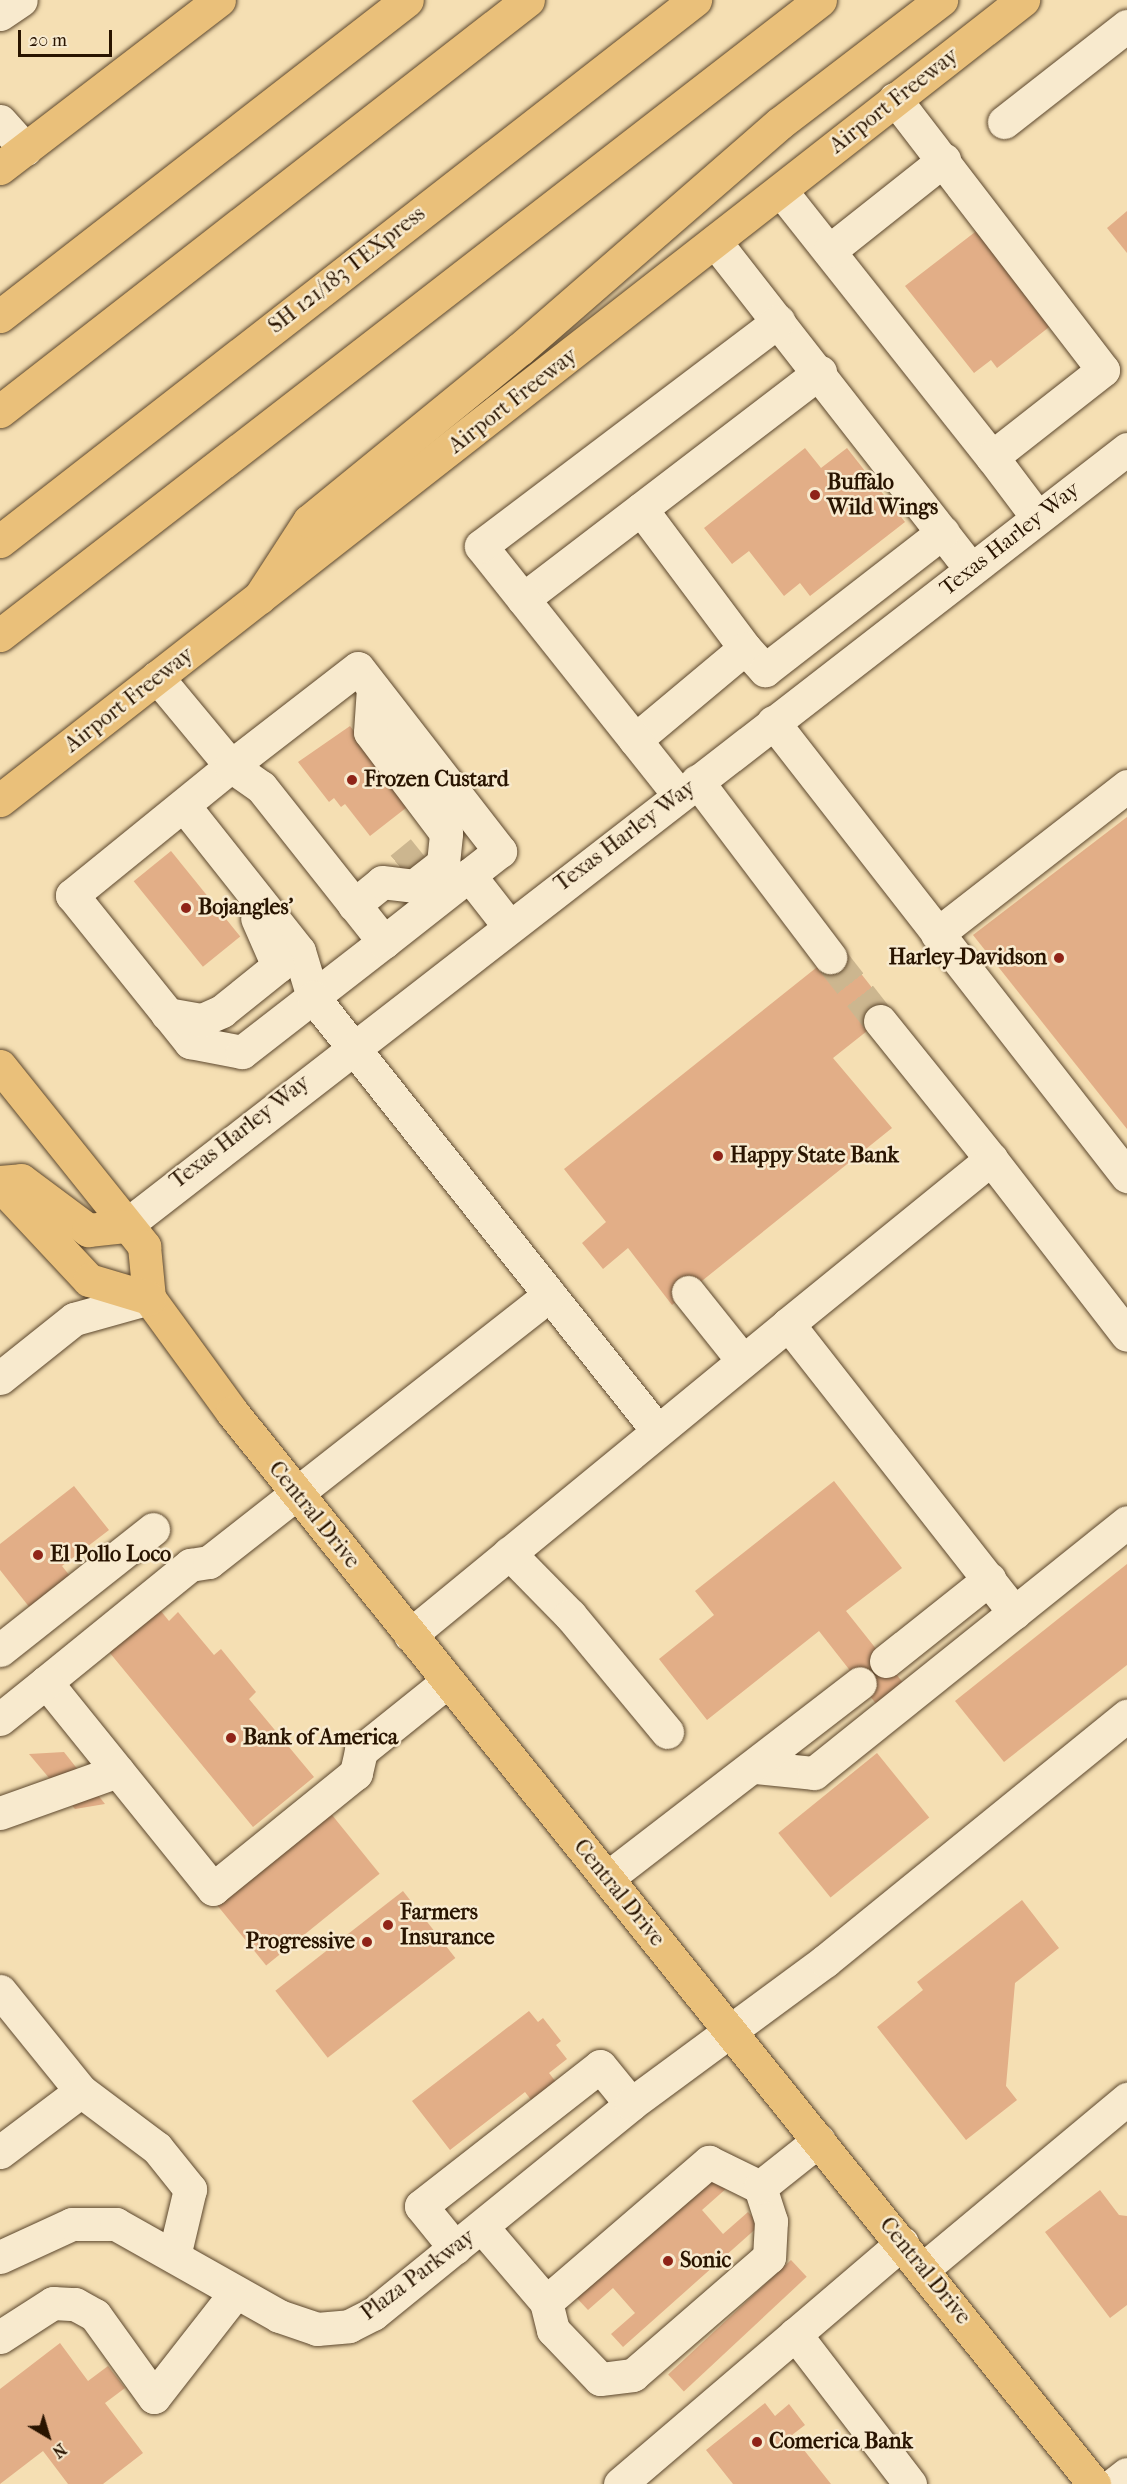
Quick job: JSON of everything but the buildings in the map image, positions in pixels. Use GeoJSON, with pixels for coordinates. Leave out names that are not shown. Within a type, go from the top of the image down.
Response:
{"type":"FeatureCollection","features":[{"type":"Feature","properties":{"kind":"main road"},"geometry":{"type":"LineString","coordinates":[[13,159],[219,0]]}},
{"type":"Feature","properties":{"kind":"main road"},"geometry":{"type":"LineString","coordinates":[[0,316],[407,0]]}},
{"type":"Feature","properties":{"kind":"main road"},"geometry":{"type":"LineString","coordinates":[[0,411],[528,0]]}},
{"type":"Feature","properties":{"kind":"main road","name":"SH 121/183 TEXpress"},"geometry":{"type":"LineString","coordinates":[[0,541],[695,0]]}},
{"type":"Feature","properties":{"kind":"main road"},"geometry":{"type":"LineString","coordinates":[[0,635],[820,0]]}},
{"type":"Feature","properties":{"kind":"main road"},"geometry":{"type":"LineString","coordinates":[[259,598],[309,521],[520,349],[780,123],[941,0]]}},
{"type":"Feature","properties":{"kind":"main road","name":"Airport Freeway"},"geometry":{"type":"LineString","coordinates":[[4,794],[716,243],[895,99],[1023,0]]}},
{"type":"Feature","properties":{"kind":"main road"},"geometry":{"type":"LineString","coordinates":[[0,1066],[125,1226],[144,1246],[149,1298],[89,1280],[0,1183]]}},
{"type":"Feature","properties":{"kind":"main road"},"geometry":{"type":"LineString","coordinates":[[0,1183],[21,1180],[88,1230],[125,1226]]}},
{"type":"Feature","properties":{"kind":"main road","name":"Central Drive"},"geometry":{"type":"LineString","coordinates":[[149,1298],[296,1494],[1094,2484]]}},
{"type":"Feature","properties":{"kind":"street"},"geometry":{"type":"LineString","coordinates":[[0,14],[21,0]]}},
{"type":"Feature","properties":{"kind":"street"},"geometry":{"type":"LineString","coordinates":[[1004,122],[1127,26]]}},
{"type":"Feature","properties":{"kind":"street"},"geometry":{"type":"LineString","coordinates":[[895,99],[1103,370],[992,457]]}},
{"type":"Feature","properties":{"kind":"street"},"geometry":{"type":"LineString","coordinates":[[0,121],[13,159]]}},
{"type":"Feature","properties":{"kind":"street"},"geometry":{"type":"LineString","coordinates":[[828,251],[944,160]]}},
{"type":"Feature","properties":{"kind":"street"},"geometry":{"type":"LineString","coordinates":[[781,191],[1038,518]]}},
{"type":"Feature","properties":{"kind":"street"},"geometry":{"type":"LineString","coordinates":[[716,243],[820,372],[971,569]]}},
{"type":"Feature","properties":{"kind":"street"},"geometry":{"type":"LineString","coordinates":[[779,321],[481,546],[634,740],[688,788],[830,957]]}},
{"type":"Feature","properties":{"kind":"street"},"geometry":{"type":"LineString","coordinates":[[523,599],[820,372]]}},
{"type":"Feature","properties":{"kind":"street","name":"Texas Harley Way"},"geometry":{"type":"LineString","coordinates":[[125,1226],[508,925],[1127,449]]}},
{"type":"Feature","properties":{"kind":"street"},"geometry":{"type":"LineString","coordinates":[[641,508],[765,670],[943,532]]}},
{"type":"Feature","properties":{"kind":"street"},"geometry":{"type":"LineString","coordinates":[[634,740],[746,648]]}},
{"type":"Feature","properties":{"kind":"street"},"geometry":{"type":"LineString","coordinates":[[358,668],[373,688],[500,851],[243,1052],[190,1042],[72,896],[231,766],[358,668]]}},
{"type":"Feature","properties":{"kind":"street"},"geometry":{"type":"LineString","coordinates":[[157,677],[231,766],[261,787],[384,942]]}},
{"type":"Feature","properties":{"kind":"street"},"geometry":{"type":"LineString","coordinates":[[354,905],[413,859],[370,732],[373,688]]}},
{"type":"Feature","properties":{"kind":"street"},"geometry":{"type":"LineString","coordinates":[[773,722],[1127,1176]]}},
{"type":"Feature","properties":{"kind":"street"},"geometry":{"type":"LineString","coordinates":[[937,934],[1127,786]]}},
{"type":"Feature","properties":{"kind":"street"},"geometry":{"type":"LineString","coordinates":[[184,806],[299,951],[313,997],[658,1431]]}},
{"type":"Feature","properties":{"kind":"street"},"geometry":{"type":"LineString","coordinates":[[167,1014],[202,1020],[222,1011],[278,966],[266,930],[213,860],[206,833]]}},
{"type":"Feature","properties":{"kind":"street"},"geometry":{"type":"LineString","coordinates":[[468,875],[508,925]]}},
{"type":"Feature","properties":{"kind":"street"},"geometry":{"type":"LineString","coordinates":[[880,1021],[1127,1335]]}},
{"type":"Feature","properties":{"kind":"street"},"geometry":{"type":"LineString","coordinates":[[411,1635],[991,1160]]}},
{"type":"Feature","properties":{"kind":"street"},"geometry":{"type":"LineString","coordinates":[[688,1292],[743,1361]]}},
{"type":"Feature","properties":{"kind":"street"},"geometry":{"type":"LineString","coordinates":[[0,1719],[190,1565],[209,1562],[550,1294]]}},
{"type":"Feature","properties":{"kind":"street"},"geometry":{"type":"LineString","coordinates":[[0,1378],[74,1320],[149,1298]]}},
{"type":"Feature","properties":{"kind":"street"},"geometry":{"type":"LineString","coordinates":[[788,1324],[1015,1613]]}},
{"type":"Feature","properties":{"kind":"street"},"geometry":{"type":"LineString","coordinates":[[755,1767],[814,1773],[1127,1522]]}},
{"type":"Feature","properties":{"kind":"street"},"geometry":{"type":"LineString","coordinates":[[0,1650],[153,1529]]}},
{"type":"Feature","properties":{"kind":"street"},"geometry":{"type":"LineString","coordinates":[[509,1553],[570,1616],[667,1732]]}},
{"type":"Feature","properties":{"kind":"street"},"geometry":{"type":"LineString","coordinates":[[886,1661],[989,1580]]}},
{"type":"Feature","properties":{"kind":"street"},"geometry":{"type":"LineString","coordinates":[[46,1682],[213,1889],[356,1773],[361,1751],[447,1681]]}},
{"type":"Feature","properties":{"kind":"street"},"geometry":{"type":"LineString","coordinates":[[607,1878],[755,1767],[860,1683]]}},
{"type":"Feature","properties":{"kind":"street","name":"Plaza Parkway"},"geometry":{"type":"LineString","coordinates":[[0,2257],[72,2224],[116,2224],[236,2292],[316,2329],[349,2326],[373,2314],[631,2103],[730,2031],[1127,1716]]}},
{"type":"Feature","properties":{"kind":"street"},"geometry":{"type":"LineString","coordinates":[[0,1813],[118,1772]]}},
{"type":"Feature","properties":{"kind":"street"},"geometry":{"type":"LineString","coordinates":[[0,1991],[81,2091],[157,2148],[189,2189],[174,2256]]}},
{"type":"Feature","properties":{"kind":"street"},"geometry":{"type":"LineString","coordinates":[[455,2248],[422,2206],[600,2066],[631,2103]]}},
{"type":"Feature","properties":{"kind":"street"},"geometry":{"type":"LineString","coordinates":[[0,2152],[81,2091]]}},
{"type":"Feature","properties":{"kind":"street"},"geometry":{"type":"LineString","coordinates":[[923,2269],[1127,2099]]}},
{"type":"Feature","properties":{"kind":"street"},"geometry":{"type":"LineString","coordinates":[[760,2187],[819,2140]]}},
{"type":"Feature","properties":{"kind":"street"},"geometry":{"type":"LineString","coordinates":[[482,2226],[546,2302],[553,2330],[600,2379],[633,2375],[769,2257],[771,2221],[760,2187],[709,2163],[546,2302]]}},
{"type":"Feature","properties":{"kind":"street"},"geometry":{"type":"LineString","coordinates":[[620,2484],[902,2243]]}},
{"type":"Feature","properties":{"kind":"street"},"geometry":{"type":"LineString","coordinates":[[0,2337],[53,2303],[75,2304],[95,2315],[154,2397],[236,2292]]}},
{"type":"Feature","properties":{"kind":"street"},"geometry":{"type":"LineString","coordinates":[[795,2334],[910,2484]]}},
{"type":"Feature","properties":{"kind":"street"},"geometry":{"type":"LineString","coordinates":[[1114,2484],[1127,2474]]}},
{"type":"Feature","properties":{"kind":"tunnel"},"geometry":{"type":"LineString","coordinates":[[401,868],[421,852]]}},
{"type":"Feature","properties":{"kind":"tunnel"},"geometry":{"type":"LineString","coordinates":[[830,957],[880,1021]]}},
{"type":"Feature","properties":{"kind":"place","name":"Buffalo Wild Wings"},"geometry":{"type":"Point","coordinates":[815,495]}},
{"type":"Feature","properties":{"kind":"place","name":"Frozen Custard"},"geometry":{"type":"Point","coordinates":[352,780]}},
{"type":"Feature","properties":{"kind":"place","name":"Bojangles'"},"geometry":{"type":"Point","coordinates":[186,908]}},
{"type":"Feature","properties":{"kind":"place","name":"Harley-Davidson"},"geometry":{"type":"Point","coordinates":[1059,958]}},
{"type":"Feature","properties":{"kind":"place","name":"Happy State Bank"},"geometry":{"type":"Point","coordinates":[718,1156]}},
{"type":"Feature","properties":{"kind":"place","name":"El Pollo Loco"},"geometry":{"type":"Point","coordinates":[38,1555]}},
{"type":"Feature","properties":{"kind":"place","name":"Bank of America"},"geometry":{"type":"Point","coordinates":[231,1738]}},
{"type":"Feature","properties":{"kind":"place","name":"Farmers Insurance"},"geometry":{"type":"Point","coordinates":[388,1925]}},
{"type":"Feature","properties":{"kind":"place","name":"Progressive"},"geometry":{"type":"Point","coordinates":[367,1942]}},
{"type":"Feature","properties":{"kind":"place","name":"Sonic"},"geometry":{"type":"Point","coordinates":[668,2261]}},
{"type":"Feature","properties":{"kind":"place","name":"Comerica Bank"},"geometry":{"type":"Point","coordinates":[757,2442]}}]}
